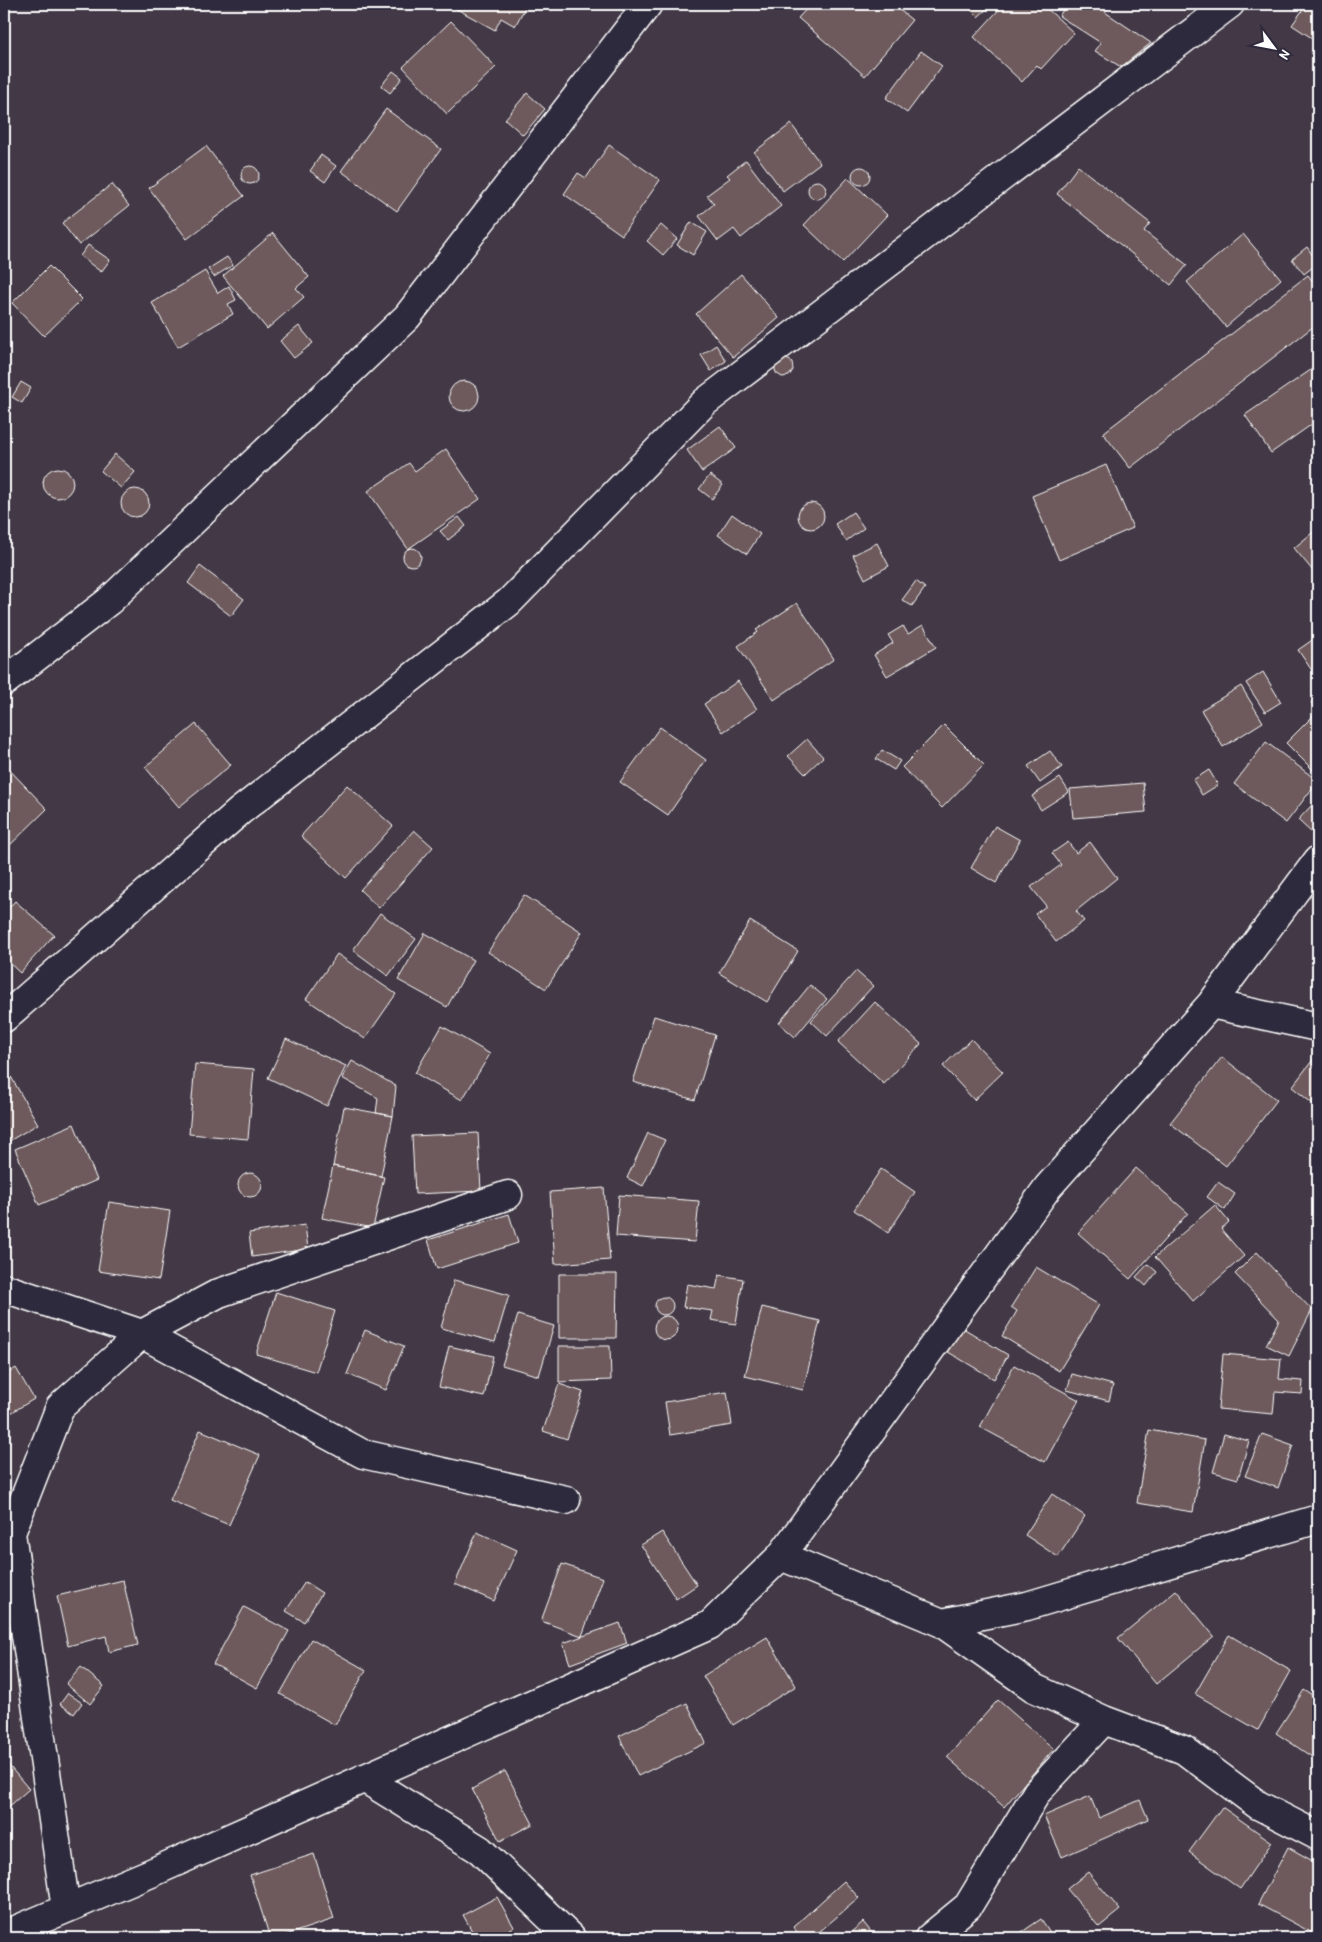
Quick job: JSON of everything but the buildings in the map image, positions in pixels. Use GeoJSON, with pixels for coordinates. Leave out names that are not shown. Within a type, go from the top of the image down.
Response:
{"type":"FeatureCollection","features":[{"type":"Feature","properties":{"kind":"street"},"geometry":{"type":"LineString","coordinates":[[4,682],[109,601],[407,317],[648,4]]}},
{"type":"Feature","properties":{"kind":"street"},"geometry":{"type":"LineString","coordinates":[[4,1018],[240,811],[509,602],[704,402],[1230,4]]}},
{"type":"Feature","properties":{"kind":"street"},"geometry":{"type":"LineString","coordinates":[[4,1935],[710,1625],[781,1556],[1048,1187],[1211,1004],[1318,860]]}},
{"type":"Feature","properties":{"kind":"street"},"geometry":{"type":"LineString","coordinates":[[1211,1004],[1318,1027]]}},
{"type":"Feature","properties":{"kind":"street"},"geometry":{"type":"LineString","coordinates":[[66,1909],[11,1534],[60,1407],[142,1334],[219,1292],[508,1195]]}},
{"type":"Feature","properties":{"kind":"street"},"geometry":{"type":"LineString","coordinates":[[4,1288],[142,1334],[364,1454],[566,1500]]}},
{"type":"Feature","properties":{"kind":"street"},"geometry":{"type":"LineString","coordinates":[[942,1623],[1027,1606],[1318,1519]]}},
{"type":"Feature","properties":{"kind":"street"},"geometry":{"type":"LineString","coordinates":[[781,1556],[942,1623],[1034,1688],[1104,1720],[1184,1750],[1258,1805],[1318,1836]]}},
{"type":"Feature","properties":{"kind":"street"},"geometry":{"type":"LineString","coordinates":[[929,1938],[968,1906],[1036,1792],[1104,1720]]}},
{"type":"Feature","properties":{"kind":"street"},"geometry":{"type":"LineString","coordinates":[[364,1778],[480,1850],[571,1938]]}}]}
